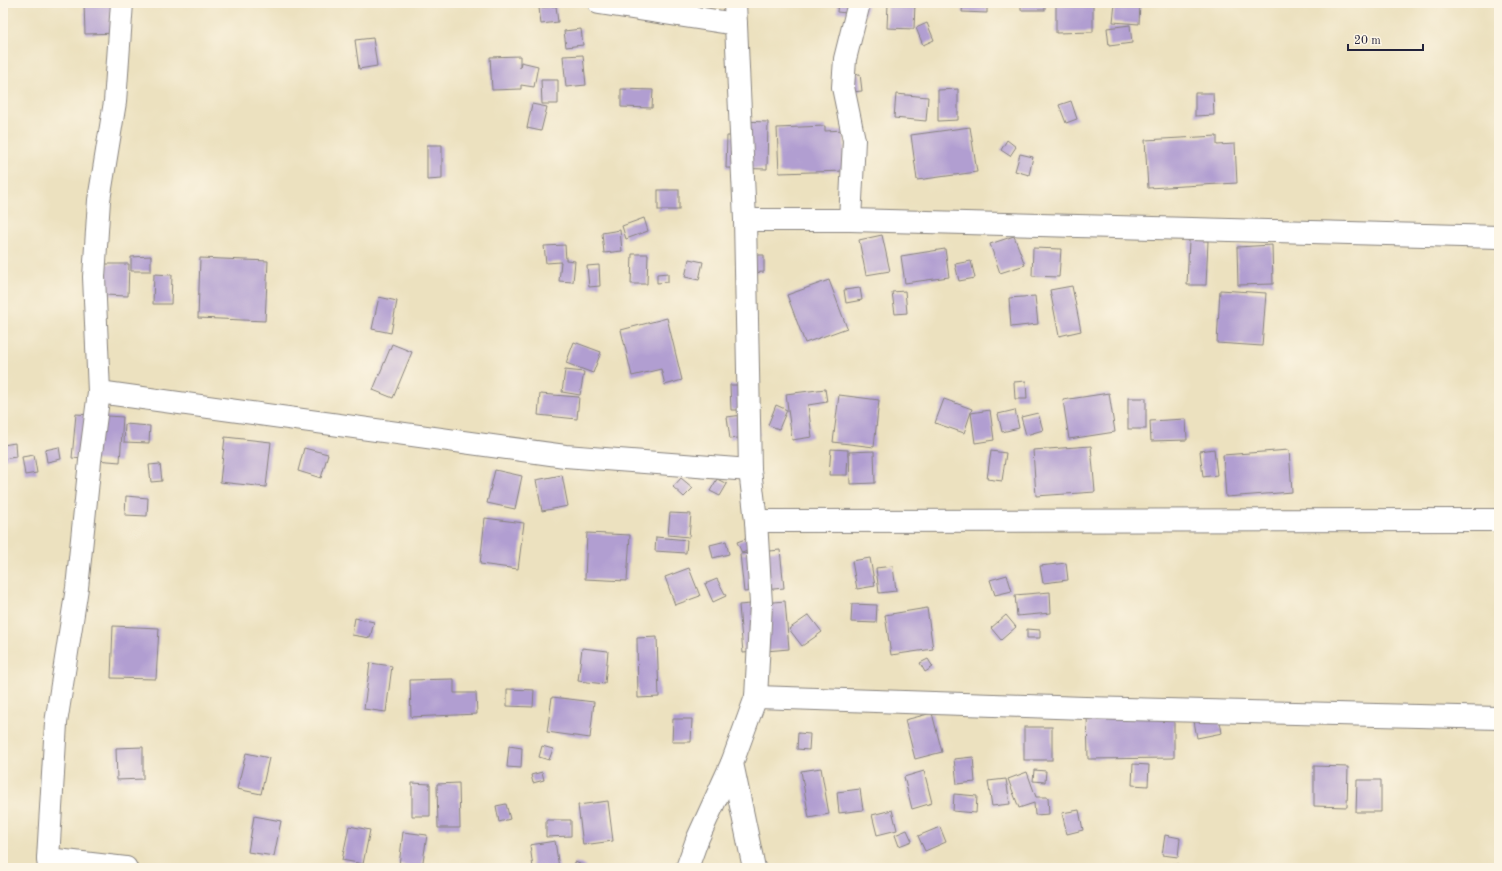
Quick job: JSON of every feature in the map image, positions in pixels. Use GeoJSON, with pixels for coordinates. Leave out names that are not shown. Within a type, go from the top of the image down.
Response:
{"type":"FeatureCollection","features":[{"type":"Feature","properties":{"kind":"street"},"geometry":{"type":"LineString","coordinates":[[122,3],[115,102],[99,200],[94,277],[99,392],[90,461],[77,588],[56,722],[49,863],[126,868]]}},
{"type":"Feature","properties":{"kind":"street"},"geometry":{"type":"LineString","coordinates":[[599,3],[736,13],[745,220],[750,470],[756,521],[761,604],[756,697],[732,763],[697,840],[687,868]]}},
{"type":"Feature","properties":{"kind":"street"},"geometry":{"type":"LineString","coordinates":[[850,220],[854,140],[843,87],[845,59],[859,3]]}},
{"type":"Feature","properties":{"kind":"street"},"geometry":{"type":"LineString","coordinates":[[745,220],[850,220],[1499,237]]}},
{"type":"Feature","properties":{"kind":"street"},"geometry":{"type":"LineString","coordinates":[[99,392],[565,456],[750,470]]}},
{"type":"Feature","properties":{"kind":"street"},"geometry":{"type":"LineString","coordinates":[[756,521],[1499,520]]}},
{"type":"Feature","properties":{"kind":"street"},"geometry":{"type":"LineString","coordinates":[[756,697],[1085,708],[1499,718]]}},
{"type":"Feature","properties":{"kind":"street"},"geometry":{"type":"LineString","coordinates":[[732,763],[754,868]]}},
{"type":"Feature","properties":{"kind":"building"},"geometry":{"type":"Polygon","coordinates":[[[84,3],[121,3],[122,33],[85,34],[84,3]]]}},
{"type":"Feature","properties":{"kind":"building"},"geometry":{"type":"Polygon","coordinates":[[[838,3],[867,3],[866,15],[837,12],[838,3]]]}},
{"type":"Feature","properties":{"kind":"building"},"geometry":{"type":"Polygon","coordinates":[[[888,3],[915,3],[914,29],[887,28],[888,3]]]}},
{"type":"Feature","properties":{"kind":"building"},"geometry":{"type":"Polygon","coordinates":[[[963,3],[987,3],[987,13],[962,12],[963,3]]]}},
{"type":"Feature","properties":{"kind":"building"},"geometry":{"type":"Polygon","coordinates":[[[1021,3],[1045,3],[1045,10],[1021,10],[1021,3]]]}},
{"type":"Feature","properties":{"kind":"building"},"geometry":{"type":"Polygon","coordinates":[[[1115,3],[1140,3],[1139,24],[1113,22],[1115,3]]]}},
{"type":"Feature","properties":{"kind":"building"},"geometry":{"type":"Polygon","coordinates":[[[1056,5],[1093,5],[1093,32],[1056,33],[1056,5]]]}},
{"type":"Feature","properties":{"kind":"building"},"geometry":{"type":"Polygon","coordinates":[[[556,6],[558,22],[541,24],[539,8],[556,6]]]}},
{"type":"Feature","properties":{"kind":"building"},"geometry":{"type":"Polygon","coordinates":[[[927,23],[934,40],[923,45],[916,28],[927,23]]]}},
{"type":"Feature","properties":{"kind":"building"},"geometry":{"type":"Polygon","coordinates":[[[1130,25],[1132,43],[1109,46],[1107,28],[1130,25]]]}},
{"type":"Feature","properties":{"kind":"building"},"geometry":{"type":"Polygon","coordinates":[[[581,29],[583,45],[566,47],[564,31],[581,29]]]}},
{"type":"Feature","properties":{"kind":"building"},"geometry":{"type":"Polygon","coordinates":[[[373,38],[377,66],[359,69],[355,40],[373,38]]]}},
{"type":"Feature","properties":{"kind":"building"},"geometry":{"type":"Polygon","coordinates":[[[583,55],[586,85],[566,87],[563,56],[583,55]]]}},
{"type":"Feature","properties":{"kind":"building"},"geometry":{"type":"Polygon","coordinates":[[[520,56],[520,68],[521,62],[538,66],[534,87],[521,85],[521,89],[492,90],[490,57],[520,56]]]}},
{"type":"Feature","properties":{"kind":"building"},"geometry":{"type":"Polygon","coordinates":[[[860,74],[862,91],[841,93],[840,76],[860,74]]]}},
{"type":"Feature","properties":{"kind":"building"},"geometry":{"type":"Polygon","coordinates":[[[541,80],[558,80],[558,104],[542,104],[541,80]]]}},
{"type":"Feature","properties":{"kind":"building"},"geometry":{"type":"Polygon","coordinates":[[[621,89],[653,90],[652,108],[621,107],[621,89]]]}},
{"type":"Feature","properties":{"kind":"building"},"geometry":{"type":"Polygon","coordinates":[[[958,89],[958,120],[938,121],[938,90],[958,89]]]}},
{"type":"Feature","properties":{"kind":"building"},"geometry":{"type":"Polygon","coordinates":[[[1195,93],[1213,93],[1214,115],[1195,116],[1195,93]]]}},
{"type":"Feature","properties":{"kind":"building"},"geometry":{"type":"Polygon","coordinates":[[[896,94],[928,97],[926,121],[894,118],[896,94]]]}},
{"type":"Feature","properties":{"kind":"building"},"geometry":{"type":"Polygon","coordinates":[[[1071,101],[1077,119],[1066,123],[1059,105],[1071,101]]]}},
{"type":"Feature","properties":{"kind":"building"},"geometry":{"type":"Polygon","coordinates":[[[532,104],[547,107],[541,131],[527,128],[532,104]]]}},
{"type":"Feature","properties":{"kind":"building"},"geometry":{"type":"Polygon","coordinates":[[[740,121],[768,122],[767,169],[726,168],[727,136],[740,136],[740,121]]]}},
{"type":"Feature","properties":{"kind":"building"},"geometry":{"type":"Polygon","coordinates":[[[825,126],[825,131],[844,130],[845,171],[779,173],[777,128],[825,126]]]}},
{"type":"Feature","properties":{"kind":"building"},"geometry":{"type":"Polygon","coordinates":[[[970,127],[977,172],[917,180],[911,135],[970,127]]]}},
{"type":"Feature","properties":{"kind":"building"},"geometry":{"type":"Polygon","coordinates":[[[1217,136],[1217,145],[1235,144],[1237,183],[1148,188],[1145,140],[1217,136]]]}},
{"type":"Feature","properties":{"kind":"building"},"geometry":{"type":"Polygon","coordinates":[[[1007,140],[1016,147],[1010,156],[1001,150],[1007,140]]]}},
{"type":"Feature","properties":{"kind":"building"},"geometry":{"type":"Polygon","coordinates":[[[427,145],[442,145],[442,179],[427,180],[427,145]]]}},
{"type":"Feature","properties":{"kind":"building"},"geometry":{"type":"Polygon","coordinates":[[[1020,154],[1033,157],[1029,175],[1015,171],[1020,154]]]}},
{"type":"Feature","properties":{"kind":"building"},"geometry":{"type":"Polygon","coordinates":[[[658,190],[679,190],[679,210],[658,210],[658,190]]]}},
{"type":"Feature","properties":{"kind":"building"},"geometry":{"type":"Polygon","coordinates":[[[644,218],[648,231],[626,239],[622,226],[644,218]]]}},
{"type":"Feature","properties":{"kind":"building"},"geometry":{"type":"Polygon","coordinates":[[[620,230],[622,251],[604,253],[602,233],[620,230]]]}},
{"type":"Feature","properties":{"kind":"building"},"geometry":{"type":"Polygon","coordinates":[[[882,235],[890,271],[866,275],[859,240],[882,235]]]}},
{"type":"Feature","properties":{"kind":"building"},"geometry":{"type":"Polygon","coordinates":[[[1014,236],[1025,265],[1000,273],[990,244],[1014,236]]]}},
{"type":"Feature","properties":{"kind":"building"},"geometry":{"type":"Polygon","coordinates":[[[1189,240],[1208,241],[1206,285],[1187,285],[1189,240]]]}},
{"type":"Feature","properties":{"kind":"building"},"geometry":{"type":"Polygon","coordinates":[[[565,245],[566,260],[575,261],[573,282],[559,281],[561,262],[546,263],[544,246],[565,245]]]}},
{"type":"Feature","properties":{"kind":"building"},"geometry":{"type":"Polygon","coordinates":[[[1272,245],[1273,284],[1238,285],[1237,247],[1272,245]]]}},
{"type":"Feature","properties":{"kind":"building"},"geometry":{"type":"Polygon","coordinates":[[[1033,248],[1061,249],[1059,277],[1032,276],[1033,248]]]}},
{"type":"Feature","properties":{"kind":"building"},"geometry":{"type":"Polygon","coordinates":[[[945,249],[949,277],[905,283],[901,256],[945,249]]]}},
{"type":"Feature","properties":{"kind":"building"},"geometry":{"type":"Polygon","coordinates":[[[632,254],[648,254],[647,284],[631,284],[632,254]]]}},
{"type":"Feature","properties":{"kind":"building"},"geometry":{"type":"Polygon","coordinates":[[[748,255],[764,255],[764,272],[749,273],[748,255]]]}},
{"type":"Feature","properties":{"kind":"building"},"geometry":{"type":"Polygon","coordinates":[[[151,256],[151,271],[131,271],[131,257],[151,256]]]}},
{"type":"Feature","properties":{"kind":"building"},"geometry":{"type":"Polygon","coordinates":[[[200,258],[268,261],[265,321],[198,318],[200,258]]]}},
{"type":"Feature","properties":{"kind":"building"},"geometry":{"type":"Polygon","coordinates":[[[689,259],[703,262],[699,280],[685,277],[689,259]]]}},
{"type":"Feature","properties":{"kind":"building"},"geometry":{"type":"Polygon","coordinates":[[[971,261],[975,278],[959,281],[955,264],[971,261]]]}},
{"type":"Feature","properties":{"kind":"building"},"geometry":{"type":"Polygon","coordinates":[[[103,264],[129,264],[128,296],[103,295],[103,264]]]}},
{"type":"Feature","properties":{"kind":"building"},"geometry":{"type":"Polygon","coordinates":[[[599,265],[600,286],[589,287],[587,266],[599,265]]]}},
{"type":"Feature","properties":{"kind":"building"},"geometry":{"type":"Polygon","coordinates":[[[668,273],[668,282],[657,283],[657,274],[668,273]]]}},
{"type":"Feature","properties":{"kind":"building"},"geometry":{"type":"Polygon","coordinates":[[[154,274],[172,275],[171,304],[153,304],[154,274]]]}},
{"type":"Feature","properties":{"kind":"building"},"geometry":{"type":"Polygon","coordinates":[[[829,280],[847,328],[805,343],[787,295],[829,280]]]}},
{"type":"Feature","properties":{"kind":"building"},"geometry":{"type":"Polygon","coordinates":[[[1072,286],[1081,331],[1059,336],[1050,290],[1072,286]]]}},
{"type":"Feature","properties":{"kind":"building"},"geometry":{"type":"Polygon","coordinates":[[[860,288],[862,300],[846,303],[844,290],[860,288]]]}},
{"type":"Feature","properties":{"kind":"building"},"geometry":{"type":"Polygon","coordinates":[[[1220,290],[1266,293],[1262,346],[1217,343],[1220,290]]]}},
{"type":"Feature","properties":{"kind":"building"},"geometry":{"type":"Polygon","coordinates":[[[905,291],[907,313],[895,314],[892,292],[905,291]]]}},
{"type":"Feature","properties":{"kind":"building"},"geometry":{"type":"Polygon","coordinates":[[[1035,296],[1038,324],[1011,327],[1009,298],[1035,296]]]}},
{"type":"Feature","properties":{"kind":"building"},"geometry":{"type":"Polygon","coordinates":[[[379,297],[397,301],[391,333],[372,329],[379,297]]]}},
{"type":"Feature","properties":{"kind":"building"},"geometry":{"type":"Polygon","coordinates":[[[667,318],[682,380],[665,385],[661,369],[632,376],[621,330],[667,318]]]}},
{"type":"Feature","properties":{"kind":"building"},"geometry":{"type":"Polygon","coordinates":[[[574,342],[601,352],[593,373],[566,363],[574,342]]]}},
{"type":"Feature","properties":{"kind":"building"},"geometry":{"type":"Polygon","coordinates":[[[392,344],[412,352],[393,398],[373,390],[392,344]]]}},
{"type":"Feature","properties":{"kind":"building"},"geometry":{"type":"Polygon","coordinates":[[[565,370],[584,372],[580,395],[562,392],[565,370]]]}},
{"type":"Feature","properties":{"kind":"building"},"geometry":{"type":"Polygon","coordinates":[[[1026,381],[1027,399],[1015,399],[1014,382],[1026,381]]]}},
{"type":"Feature","properties":{"kind":"building"},"geometry":{"type":"Polygon","coordinates":[[[730,385],[747,385],[748,410],[731,410],[730,385]]]}},
{"type":"Feature","properties":{"kind":"building"},"geometry":{"type":"Polygon","coordinates":[[[825,389],[827,402],[808,405],[812,437],[792,440],[786,394],[825,389]]]}},
{"type":"Feature","properties":{"kind":"building"},"geometry":{"type":"Polygon","coordinates":[[[1109,393],[1115,432],[1069,439],[1063,400],[1109,393]]]}},
{"type":"Feature","properties":{"kind":"building"},"geometry":{"type":"Polygon","coordinates":[[[540,394],[579,397],[577,419],[538,415],[540,394]]]}},
{"type":"Feature","properties":{"kind":"building"},"geometry":{"type":"Polygon","coordinates":[[[839,395],[879,400],[874,447],[833,442],[839,395]]]}},
{"type":"Feature","properties":{"kind":"building"},"geometry":{"type":"Polygon","coordinates":[[[1128,398],[1146,398],[1146,429],[1128,429],[1128,398]]]}},
{"type":"Feature","properties":{"kind":"building"},"geometry":{"type":"Polygon","coordinates":[[[944,399],[972,409],[964,433],[935,423],[944,399]]]}},
{"type":"Feature","properties":{"kind":"building"},"geometry":{"type":"Polygon","coordinates":[[[776,405],[787,410],[779,429],[768,425],[776,405]]]}},
{"type":"Feature","properties":{"kind":"building"},"geometry":{"type":"Polygon","coordinates":[[[990,410],[994,440],[975,443],[971,413],[990,410]]]}},
{"type":"Feature","properties":{"kind":"building"},"geometry":{"type":"Polygon","coordinates":[[[1015,410],[1019,428],[1002,432],[998,414],[1015,410]]]}},
{"type":"Feature","properties":{"kind":"building"},"geometry":{"type":"Polygon","coordinates":[[[758,413],[760,435],[730,439],[727,417],[758,413]]]}},
{"type":"Feature","properties":{"kind":"building"},"geometry":{"type":"Polygon","coordinates":[[[1038,413],[1043,430],[1026,435],[1021,417],[1038,413]]]}},
{"type":"Feature","properties":{"kind":"building"},"geometry":{"type":"Polygon","coordinates":[[[76,414],[123,417],[120,462],[72,458],[76,414]]]}},
{"type":"Feature","properties":{"kind":"building"},"geometry":{"type":"Polygon","coordinates":[[[1186,419],[1187,440],[1151,441],[1150,421],[1186,419]]]}},
{"type":"Feature","properties":{"kind":"building"},"geometry":{"type":"Polygon","coordinates":[[[125,424],[150,426],[149,443],[124,442],[125,424]]]}},
{"type":"Feature","properties":{"kind":"building"},"geometry":{"type":"Polygon","coordinates":[[[225,437],[271,442],[266,487],[220,482],[225,437]]]}},
{"type":"Feature","properties":{"kind":"building"},"geometry":{"type":"Polygon","coordinates":[[[15,443],[16,457],[3,459],[3,445],[15,443]]]}},
{"type":"Feature","properties":{"kind":"building"},"geometry":{"type":"Polygon","coordinates":[[[1091,446],[1095,492],[1036,496],[1033,450],[1091,446]]]}},
{"type":"Feature","properties":{"kind":"building"},"geometry":{"type":"Polygon","coordinates":[[[59,447],[61,459],[47,462],[45,450],[59,447]]]}},
{"type":"Feature","properties":{"kind":"building"},"geometry":{"type":"Polygon","coordinates":[[[304,448],[328,454],[321,478],[298,471],[304,448]]]}},
{"type":"Feature","properties":{"kind":"building"},"geometry":{"type":"Polygon","coordinates":[[[831,449],[848,450],[847,475],[829,475],[831,449]]]}},
{"type":"Feature","properties":{"kind":"building"},"geometry":{"type":"Polygon","coordinates":[[[1214,449],[1217,475],[1203,477],[1200,451],[1214,449]]]}},
{"type":"Feature","properties":{"kind":"building"},"geometry":{"type":"Polygon","coordinates":[[[1289,450],[1292,492],[1226,497],[1223,455],[1289,450]]]}},
{"type":"Feature","properties":{"kind":"building"},"geometry":{"type":"Polygon","coordinates":[[[874,451],[875,483],[850,484],[849,452],[874,451]]]}},
{"type":"Feature","properties":{"kind":"building"},"geometry":{"type":"Polygon","coordinates":[[[991,451],[1006,453],[1002,481],[987,479],[991,451]]]}},
{"type":"Feature","properties":{"kind":"building"},"geometry":{"type":"Polygon","coordinates":[[[34,455],[37,473],[25,475],[22,457],[34,455]]]}},
{"type":"Feature","properties":{"kind":"building"},"geometry":{"type":"Polygon","coordinates":[[[160,464],[162,481],[151,482],[149,465],[160,464]]]}},
{"type":"Feature","properties":{"kind":"building"},"geometry":{"type":"Polygon","coordinates":[[[495,470],[522,476],[515,509],[487,503],[495,470]]]}},
{"type":"Feature","properties":{"kind":"building"},"geometry":{"type":"Polygon","coordinates":[[[562,475],[568,506],[542,511],[536,480],[562,475]]]}},
{"type":"Feature","properties":{"kind":"building"},"geometry":{"type":"Polygon","coordinates":[[[681,478],[693,488],[684,497],[673,487],[681,478]]]}},
{"type":"Feature","properties":{"kind":"building"},"geometry":{"type":"Polygon","coordinates":[[[717,479],[727,484],[720,496],[710,491],[717,479]]]}},
{"type":"Feature","properties":{"kind":"building"},"geometry":{"type":"Polygon","coordinates":[[[126,496],[148,498],[147,516],[125,515],[126,496]]]}},
{"type":"Feature","properties":{"kind":"building"},"geometry":{"type":"Polygon","coordinates":[[[670,513],[691,514],[689,537],[668,535],[670,513]]]}},
{"type":"Feature","properties":{"kind":"building"},"geometry":{"type":"Polygon","coordinates":[[[485,518],[524,523],[518,569],[480,564],[485,518]]]}},
{"type":"Feature","properties":{"kind":"building"},"geometry":{"type":"Polygon","coordinates":[[[587,533],[630,535],[627,581],[585,579],[587,533]]]}},
{"type":"Feature","properties":{"kind":"building"},"geometry":{"type":"Polygon","coordinates":[[[656,537],[687,540],[686,553],[655,551],[656,537]]]}},
{"type":"Feature","properties":{"kind":"building"},"geometry":{"type":"Polygon","coordinates":[[[748,538],[752,549],[742,553],[737,542],[748,538]]]}},
{"type":"Feature","properties":{"kind":"building"},"geometry":{"type":"Polygon","coordinates":[[[726,541],[729,554],[713,558],[710,545],[726,541]]]}},
{"type":"Feature","properties":{"kind":"building"},"geometry":{"type":"Polygon","coordinates":[[[780,550],[784,588],[744,592],[740,554],[780,550]]]}},
{"type":"Feature","properties":{"kind":"building"},"geometry":{"type":"Polygon","coordinates":[[[870,558],[875,586],[857,589],[852,561],[870,558]]]}},
{"type":"Feature","properties":{"kind":"building"},"geometry":{"type":"Polygon","coordinates":[[[1066,563],[1068,580],[1043,583],[1040,566],[1066,563]]]}},
{"type":"Feature","properties":{"kind":"building"},"geometry":{"type":"Polygon","coordinates":[[[893,566],[896,591],[879,593],[876,568],[893,566]]]}},
{"type":"Feature","properties":{"kind":"building"},"geometry":{"type":"Polygon","coordinates":[[[689,568],[700,596],[675,605],[665,577],[689,568]]]}},
{"type":"Feature","properties":{"kind":"building"},"geometry":{"type":"Polygon","coordinates":[[[1007,575],[1012,591],[995,595],[990,580],[1007,575]]]}},
{"type":"Feature","properties":{"kind":"building"},"geometry":{"type":"Polygon","coordinates":[[[717,579],[726,596],[713,602],[705,584],[717,579]]]}},
{"type":"Feature","properties":{"kind":"building"},"geometry":{"type":"Polygon","coordinates":[[[1050,592],[1051,613],[1017,616],[1015,595],[1050,592]]]}},
{"type":"Feature","properties":{"kind":"building"},"geometry":{"type":"Polygon","coordinates":[[[785,601],[789,649],[743,653],[739,605],[785,601]]]}},
{"type":"Feature","properties":{"kind":"building"},"geometry":{"type":"Polygon","coordinates":[[[852,604],[877,605],[876,623],[851,622],[852,604]]]}},
{"type":"Feature","properties":{"kind":"building"},"geometry":{"type":"Polygon","coordinates":[[[927,608],[933,649],[891,655],[885,615],[927,608]]]}},
{"type":"Feature","properties":{"kind":"building"},"geometry":{"type":"Polygon","coordinates":[[[809,615],[822,632],[802,646],[789,629],[809,615]]]}},
{"type":"Feature","properties":{"kind":"building"},"geometry":{"type":"Polygon","coordinates":[[[1006,615],[1016,627],[1001,640],[991,628],[1006,615]]]}},
{"type":"Feature","properties":{"kind":"building"},"geometry":{"type":"Polygon","coordinates":[[[355,618],[374,622],[370,638],[352,635],[355,618]]]}},
{"type":"Feature","properties":{"kind":"building"},"geometry":{"type":"Polygon","coordinates":[[[113,626],[159,628],[156,679],[111,678],[113,626]]]}},
{"type":"Feature","properties":{"kind":"building"},"geometry":{"type":"Polygon","coordinates":[[[1027,629],[1040,630],[1040,638],[1027,638],[1027,629]]]}},
{"type":"Feature","properties":{"kind":"building"},"geometry":{"type":"Polygon","coordinates":[[[657,637],[659,697],[638,698],[637,638],[657,637]]]}},
{"type":"Feature","properties":{"kind":"building"},"geometry":{"type":"Polygon","coordinates":[[[582,648],[608,651],[605,684],[578,681],[582,648]]]}},
{"type":"Feature","properties":{"kind":"building"},"geometry":{"type":"Polygon","coordinates":[[[928,659],[933,667],[925,672],[920,663],[928,659]]]}},
{"type":"Feature","properties":{"kind":"building"},"geometry":{"type":"Polygon","coordinates":[[[370,663],[392,666],[386,712],[364,709],[370,663]]]}},
{"type":"Feature","properties":{"kind":"building"},"geometry":{"type":"Polygon","coordinates":[[[454,679],[454,693],[476,693],[477,714],[411,717],[410,680],[454,679]]]}},
{"type":"Feature","properties":{"kind":"building"},"geometry":{"type":"Polygon","coordinates":[[[507,689],[534,690],[533,707],[507,706],[507,689]]]}},
{"type":"Feature","properties":{"kind":"building"},"geometry":{"type":"Polygon","coordinates":[[[552,697],[594,702],[590,738],[547,732],[552,697]]]}},
{"type":"Feature","properties":{"kind":"building"},"geometry":{"type":"Polygon","coordinates":[[[1174,712],[1174,758],[1088,759],[1087,713],[1174,712]]]}},
{"type":"Feature","properties":{"kind":"building"},"geometry":{"type":"Polygon","coordinates":[[[932,713],[942,752],[915,759],[905,720],[932,713]]]}},
{"type":"Feature","properties":{"kind":"building"},"geometry":{"type":"Polygon","coordinates":[[[1219,717],[1222,733],[1197,738],[1194,721],[1219,717]]]}},
{"type":"Feature","properties":{"kind":"building"},"geometry":{"type":"Polygon","coordinates":[[[673,719],[692,719],[691,742],[672,742],[673,719]]]}},
{"type":"Feature","properties":{"kind":"building"},"geometry":{"type":"Polygon","coordinates":[[[1024,727],[1052,727],[1052,760],[1024,760],[1024,727]]]}},
{"type":"Feature","properties":{"kind":"building"},"geometry":{"type":"Polygon","coordinates":[[[798,733],[810,734],[809,750],[797,749],[798,733]]]}},
{"type":"Feature","properties":{"kind":"building"},"geometry":{"type":"Polygon","coordinates":[[[509,746],[522,748],[521,768],[507,767],[509,746]]]}},
{"type":"Feature","properties":{"kind":"building"},"geometry":{"type":"Polygon","coordinates":[[[542,746],[553,749],[549,760],[539,757],[542,746]]]}},
{"type":"Feature","properties":{"kind":"building"},"geometry":{"type":"Polygon","coordinates":[[[143,747],[143,779],[117,780],[116,748],[143,747]]]}},
{"type":"Feature","properties":{"kind":"building"},"geometry":{"type":"Polygon","coordinates":[[[246,753],[269,758],[261,794],[237,789],[246,753]]]}},
{"type":"Feature","properties":{"kind":"building"},"geometry":{"type":"Polygon","coordinates":[[[973,757],[975,782],[957,784],[954,759],[973,757]]]}},
{"type":"Feature","properties":{"kind":"building"},"geometry":{"type":"Polygon","coordinates":[[[1133,764],[1149,765],[1148,786],[1132,785],[1133,764]]]}},
{"type":"Feature","properties":{"kind":"building"},"geometry":{"type":"Polygon","coordinates":[[[1314,766],[1348,767],[1347,807],[1314,806],[1314,766]]]}},
{"type":"Feature","properties":{"kind":"building"},"geometry":{"type":"Polygon","coordinates":[[[821,768],[829,814],[809,818],[801,771],[821,768]]]}},
{"type":"Feature","properties":{"kind":"building"},"geometry":{"type":"Polygon","coordinates":[[[1034,770],[1046,771],[1045,782],[1033,781],[1034,770]]]}},
{"type":"Feature","properties":{"kind":"building"},"geometry":{"type":"Polygon","coordinates":[[[924,771],[932,803],[912,809],[904,777],[924,771]]]}},
{"type":"Feature","properties":{"kind":"building"},"geometry":{"type":"Polygon","coordinates":[[[542,772],[544,780],[533,783],[531,775],[542,772]]]}},
{"type":"Feature","properties":{"kind":"building"},"geometry":{"type":"Polygon","coordinates":[[[1027,772],[1036,797],[1048,797],[1049,814],[1035,815],[1034,803],[1019,808],[1008,779],[1027,772]]]}},
{"type":"Feature","properties":{"kind":"building"},"geometry":{"type":"Polygon","coordinates":[[[1006,779],[1010,804],[992,806],[988,781],[1006,779]]]}},
{"type":"Feature","properties":{"kind":"building"},"geometry":{"type":"Polygon","coordinates":[[[1357,780],[1381,780],[1381,812],[1356,812],[1357,780]]]}},
{"type":"Feature","properties":{"kind":"building"},"geometry":{"type":"Polygon","coordinates":[[[412,783],[430,784],[430,816],[412,816],[412,783]]]}},
{"type":"Feature","properties":{"kind":"building"},"geometry":{"type":"Polygon","coordinates":[[[459,783],[460,828],[438,828],[437,784],[459,783]]]}},
{"type":"Feature","properties":{"kind":"building"},"geometry":{"type":"Polygon","coordinates":[[[860,789],[863,810],[839,813],[837,792],[860,789]]]}},
{"type":"Feature","properties":{"kind":"building"},"geometry":{"type":"Polygon","coordinates":[[[954,794],[977,796],[976,813],[953,811],[954,794]]]}},
{"type":"Feature","properties":{"kind":"building"},"geometry":{"type":"Polygon","coordinates":[[[608,801],[613,841],[583,845],[578,805],[608,801]]]}},
{"type":"Feature","properties":{"kind":"building"},"geometry":{"type":"Polygon","coordinates":[[[506,804],[510,819],[499,822],[496,806],[506,804]]]}},
{"type":"Feature","properties":{"kind":"building"},"geometry":{"type":"Polygon","coordinates":[[[892,810],[897,830],[877,835],[872,815],[892,810]]]}},
{"type":"Feature","properties":{"kind":"building"},"geometry":{"type":"Polygon","coordinates":[[[1079,810],[1083,830],[1067,834],[1062,813],[1079,810]]]}},
{"type":"Feature","properties":{"kind":"building"},"geometry":{"type":"Polygon","coordinates":[[[254,816],[281,821],[274,856],[248,852],[254,816]]]}},
{"type":"Feature","properties":{"kind":"building"},"geometry":{"type":"Polygon","coordinates":[[[546,820],[571,820],[571,836],[546,837],[546,820]]]}},
{"type":"Feature","properties":{"kind":"building"},"geometry":{"type":"Polygon","coordinates":[[[349,826],[370,830],[363,864],[342,860],[349,826]]]}},
{"type":"Feature","properties":{"kind":"building"},"geometry":{"type":"Polygon","coordinates":[[[940,827],[946,842],[925,851],[918,836],[940,827]]]}},
{"type":"Feature","properties":{"kind":"building"},"geometry":{"type":"Polygon","coordinates":[[[907,830],[912,841],[899,846],[895,835],[907,830]]]}},
{"type":"Feature","properties":{"kind":"building"},"geometry":{"type":"Polygon","coordinates":[[[403,832],[427,835],[422,868],[399,865],[403,832]]]}},
{"type":"Feature","properties":{"kind":"building"},"geometry":{"type":"Polygon","coordinates":[[[1165,835],[1180,838],[1178,857],[1162,855],[1165,835]]]}},
{"type":"Feature","properties":{"kind":"building"},"geometry":{"type":"Polygon","coordinates":[[[555,841],[559,868],[533,868],[530,845],[555,841]]]}},
{"type":"Feature","properties":{"kind":"building"},"geometry":{"type":"Polygon","coordinates":[[[575,862],[587,867],[573,868],[575,862]]]}},
{"type":"Feature","properties":{"kind":"building"},"geometry":{"type":"Polygon","coordinates":[[[1178,864],[1179,868],[1164,868],[1164,867],[1178,864]]]}}]}
